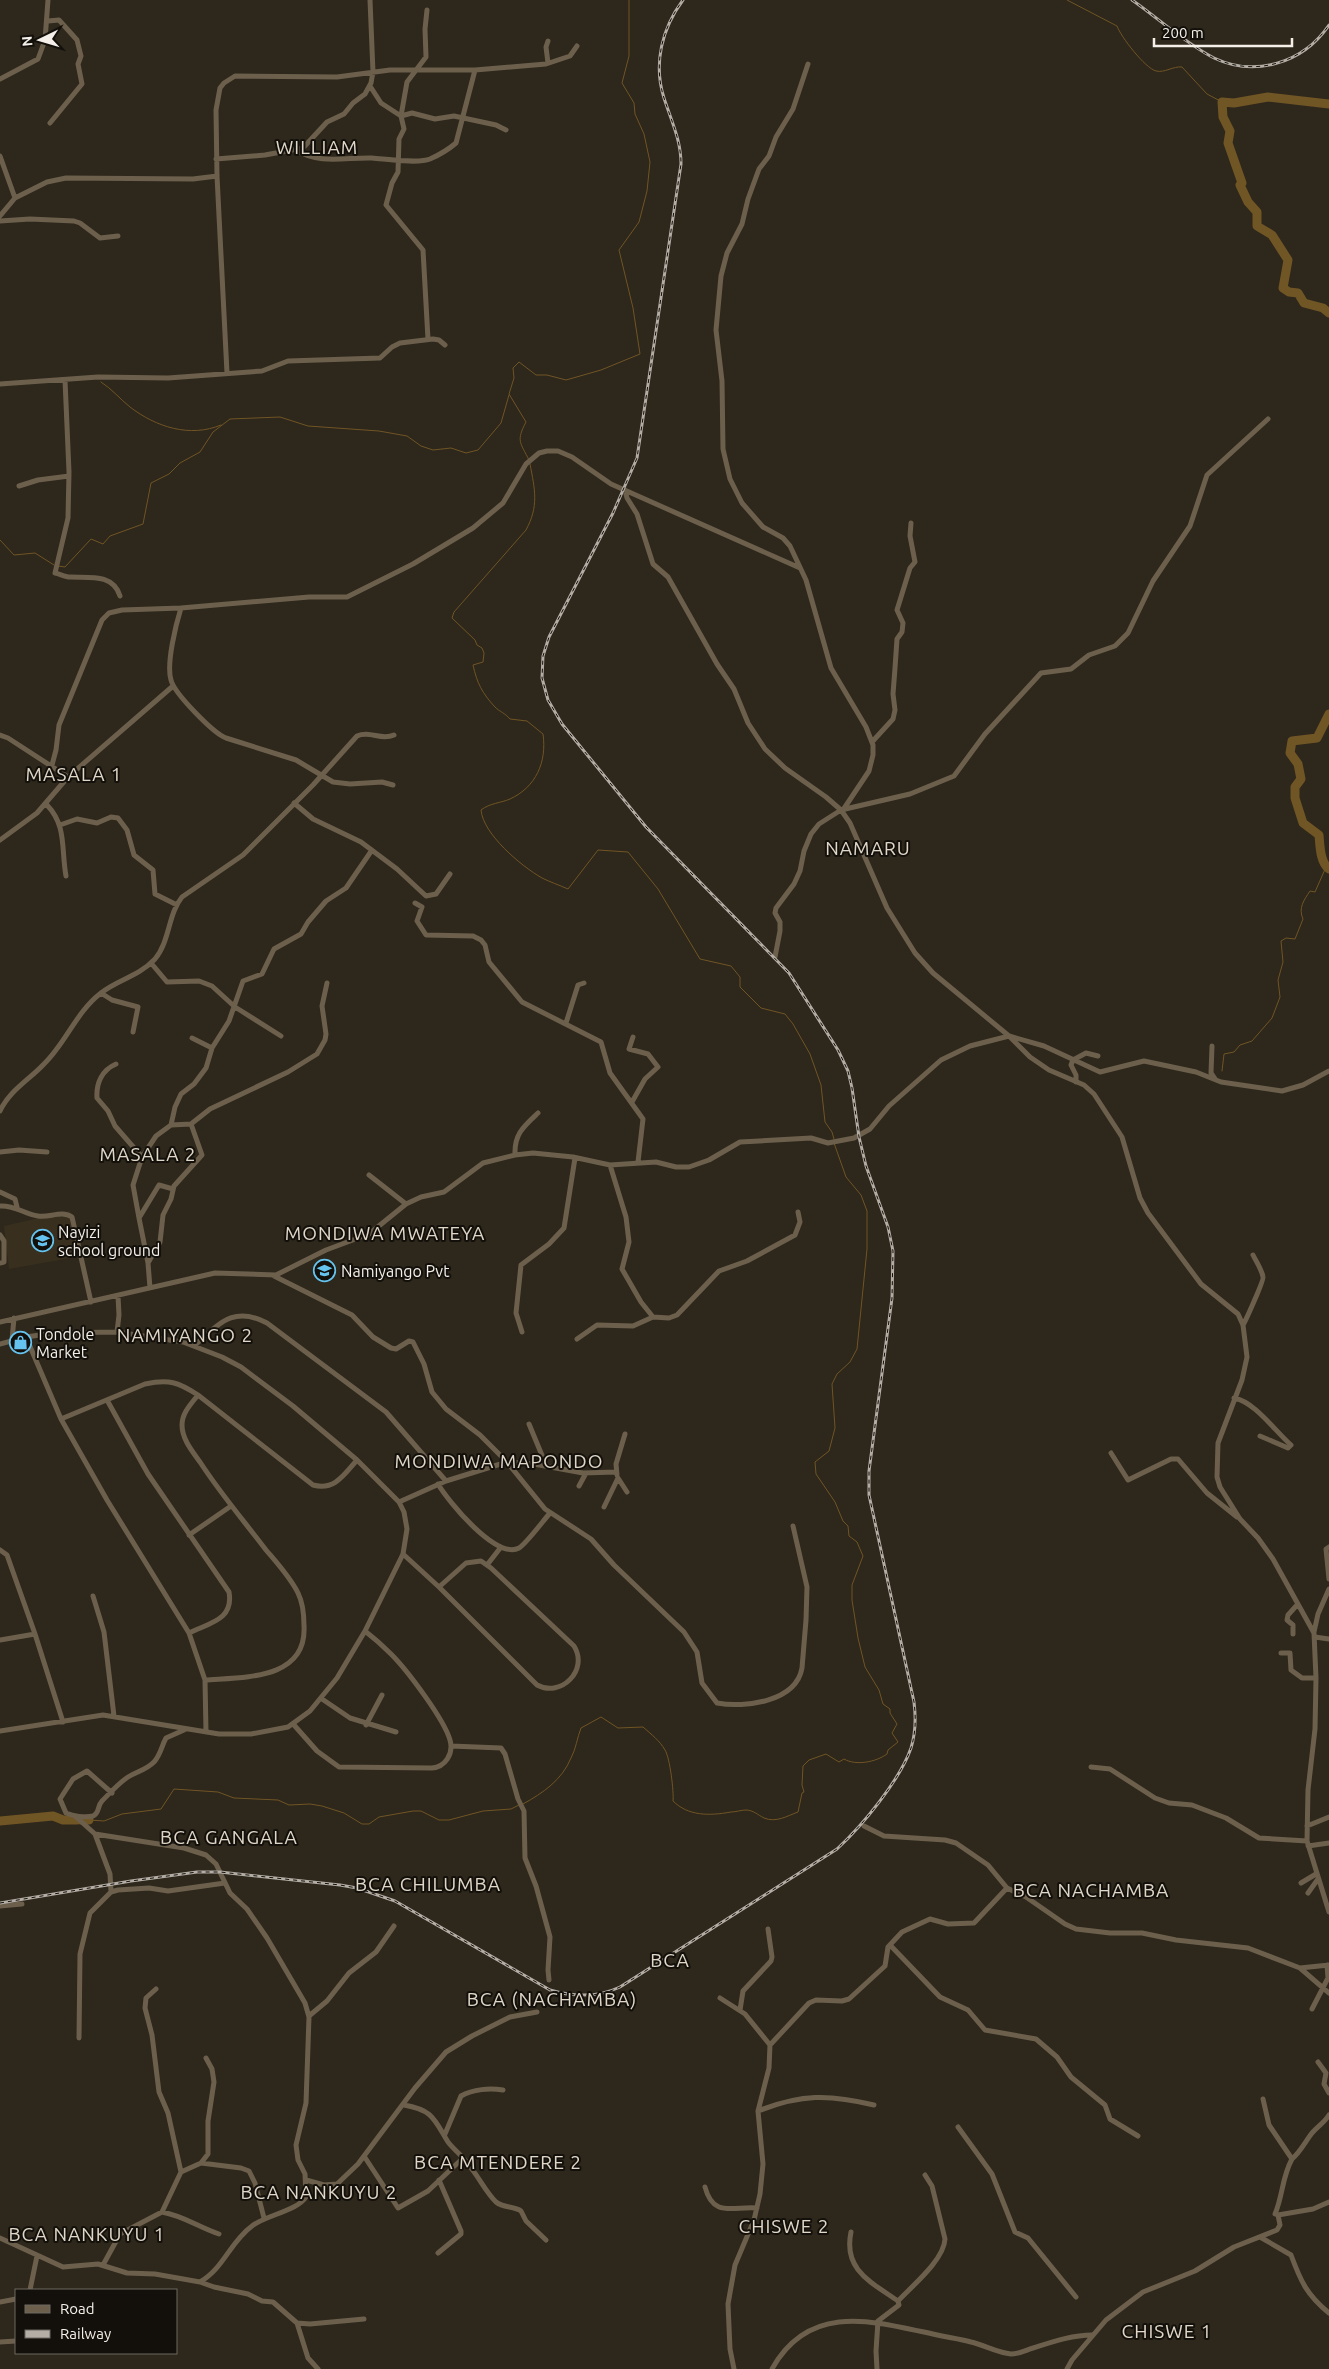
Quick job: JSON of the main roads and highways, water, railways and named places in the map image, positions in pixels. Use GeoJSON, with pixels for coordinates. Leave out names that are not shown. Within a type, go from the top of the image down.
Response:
{"type":"FeatureCollection","features":[{"type":"Feature","properties":{"kind":"waterway"},"geometry":{"type":"LineString","coordinates":[[529,460],[520,441],[526,422],[509,394],[514,378],[513,368],[519,362],[536,375],[547,375],[566,380],[601,370],[640,354],[633,308],[619,250],[639,222],[647,191],[650,162],[644,134],[635,114],[634,103],[622,83],[629,56],[629,0]]}},
{"type":"Feature","properties":{"kind":"waterway"},"geometry":{"type":"LineString","coordinates":[[1067,0],[1117,26],[1134,52],[1151,69],[1159,71],[1182,67],[1207,94],[1222,102]]}},
{"type":"Feature","properties":{"kind":"waterway"},"geometry":{"type":"LineString","coordinates":[[1329,104],[1268,97],[1234,103],[1222,102],[1223,117],[1230,131],[1228,143],[1242,183],[1240,185],[1248,202],[1257,212],[1257,226],[1272,235],[1288,260],[1283,288],[1289,292],[1298,293],[1304,303],[1323,308],[1329,313]]}},
{"type":"Feature","properties":{"kind":"waterway"},"geometry":{"type":"LineString","coordinates":[[101,382],[130,407],[162,425],[185,430],[209,429],[221,425]]}},
{"type":"Feature","properties":{"kind":"waterway"},"geometry":{"type":"LineString","coordinates":[[58,566],[65,567],[91,539],[103,544],[110,536],[143,524],[151,483],[169,474],[180,463],[200,452],[213,432],[230,419],[280,417],[308,426],[379,431],[407,436],[421,446],[433,450],[451,448],[466,453],[478,450],[501,423],[509,395]]}},
{"type":"Feature","properties":{"kind":"waterway"},"geometry":{"type":"LineString","coordinates":[[530,464],[535,498],[533,513],[526,530],[454,612],[452,618],[482,648],[484,653],[483,662],[473,665],[478,683],[483,692],[495,707],[510,719],[527,721],[543,734],[544,744],[541,764],[533,781],[519,794],[481,810],[483,819],[488,829],[514,858],[542,878],[568,889],[598,850],[628,852],[658,889],[700,959],[731,966],[740,977],[740,987],[761,1008],[785,1014],[793,1024],[810,1054],[821,1085],[825,1122],[832,1132],[834,1139]]}},
{"type":"Feature","properties":{"kind":"waterway"},"geometry":{"type":"LineString","coordinates":[[0,540],[14,555],[35,553],[54,565]]}},
{"type":"Feature","properties":{"kind":"waterway"},"geometry":{"type":"LineString","coordinates":[[1329,714],[1317,738],[1292,741],[1290,753],[1298,764],[1301,779],[1295,787],[1295,798],[1303,823],[1319,835],[1322,858],[1329,869]]}},
{"type":"Feature","properties":{"kind":"waterway"},"geometry":{"type":"LineString","coordinates":[[1222,1071],[1224,1054],[1234,1052],[1240,1045],[1252,1041],[1272,1018],[1280,997],[1278,980],[1283,962],[1281,941],[1286,938],[1295,939],[1303,919],[1302,904],[1310,891],[1315,892],[1326,867]]}},
{"type":"Feature","properties":{"kind":"waterway"},"geometry":{"type":"LineString","coordinates":[[523,1804],[545,1790],[563,1773],[573,1755],[581,1728],[601,1717],[618,1728],[643,1727],[655,1738],[663,1747],[669,1760],[673,1801],[685,1810],[699,1814],[749,1810],[764,1818],[773,1820],[786,1817],[798,1812],[802,1793],[804,1792],[802,1785],[803,1766],[809,1760],[826,1754],[839,1762],[844,1759],[860,1763],[872,1761],[887,1754],[888,1750],[898,1742],[892,1733],[897,1724],[890,1713],[890,1709],[883,1704],[879,1690],[865,1667],[858,1638],[852,1600],[852,1585],[863,1556],[857,1542],[849,1536],[848,1526],[843,1521],[835,1502],[816,1474],[815,1462],[829,1451],[835,1428],[832,1384],[837,1374],[850,1362],[857,1349],[867,1249],[867,1211],[861,1195],[846,1177],[834,1143]]}},
{"type":"Feature","properties":{"kind":"waterway"},"geometry":{"type":"LineString","coordinates":[[89,1820],[104,1821],[122,1814],[161,1809],[174,1789],[218,1792],[234,1798],[278,1800],[289,1805],[310,1804],[322,1806],[344,1813],[362,1824],[369,1824],[379,1817],[413,1811],[421,1811],[439,1820],[449,1820],[483,1811],[511,1809],[519,1805]]}},
{"type":"Feature","properties":{"kind":"waterway"},"geometry":{"type":"LineString","coordinates":[[0,1821],[53,1816],[63,1820],[77,1820]]}},
{"type":"Feature","properties":{"kind":"waterway"},"geometry":{"type":"LineString","coordinates":[[81,1820],[89,1820]]}},
{"type":"Feature","properties":{"kind":"railway"},"geometry":{"type":"LineString","coordinates":[[0,1903],[197,1872],[220,1872],[340,1885],[357,1888],[395,1901],[550,1990],[568,1994],[594,1995],[620,1987],[837,1849],[858,1828],[879,1802],[906,1761],[911,1748],[915,1725],[914,1702],[869,1495],[869,1471],[892,1298],[893,1251],[888,1227],[866,1166],[848,1071],[838,1050],[789,973],[646,827],[562,724],[548,700],[542,678],[543,656],[549,637],[613,513],[637,458],[681,164],[677,138],[661,85],[659,72],[661,47],[670,22],[683,0]]}},
{"type":"Feature","properties":{"kind":"railway"},"geometry":{"type":"LineString","coordinates":[[1132,0],[1204,52],[1230,64],[1262,66],[1278,63],[1306,49],[1319,38],[1329,25]]}},
{"type":"Feature","properties":{"kind":"place","name":"Nayizi school ground"},"geometry":{"type":"Point","coordinates":[42,1241]}},
{"type":"Feature","properties":{"kind":"place","name":"Namiyango Pvt"},"geometry":{"type":"Point","coordinates":[325,1271]}},
{"type":"Feature","properties":{"kind":"place","name":"Tondole Market"},"geometry":{"type":"Point","coordinates":[20,1343]}},
{"type":"Feature","properties":{"kind":"district","name":"WILLIAM"},"geometry":{"type":"Point","coordinates":[317,147]}},
{"type":"Feature","properties":{"kind":"district","name":"MASALA 1"},"geometry":{"type":"Point","coordinates":[74,774]}},
{"type":"Feature","properties":{"kind":"district","name":"NAMARU"},"geometry":{"type":"Point","coordinates":[868,848]}},
{"type":"Feature","properties":{"kind":"district","name":"MASALA 2"},"geometry":{"type":"Point","coordinates":[148,1154]}},
{"type":"Feature","properties":{"kind":"district","name":"MONDIWA MWATEYA"},"geometry":{"type":"Point","coordinates":[385,1233]}},
{"type":"Feature","properties":{"kind":"district","name":"NAMIYANGO 2"},"geometry":{"type":"Point","coordinates":[185,1335]}},
{"type":"Feature","properties":{"kind":"district","name":"MONDIWA MAPONDO"},"geometry":{"type":"Point","coordinates":[499,1461]}},
{"type":"Feature","properties":{"kind":"district","name":"BCA GANGALA"},"geometry":{"type":"Point","coordinates":[229,1837]}},
{"type":"Feature","properties":{"kind":"district","name":"BCA CHILUMBA"},"geometry":{"type":"Point","coordinates":[428,1884]}},
{"type":"Feature","properties":{"kind":"district","name":"BCA NACHAMBA"},"geometry":{"type":"Point","coordinates":[1091,1890]}},
{"type":"Feature","properties":{"kind":"district","name":"BCA"},"geometry":{"type":"Point","coordinates":[670,1960]}},
{"type":"Feature","properties":{"kind":"district","name":"BCA (NACHAMBA)"},"geometry":{"type":"Point","coordinates":[552,1999]}},
{"type":"Feature","properties":{"kind":"district","name":"BCA MTENDERE 2"},"geometry":{"type":"Point","coordinates":[498,2162]}},
{"type":"Feature","properties":{"kind":"district","name":"BCA NANKUYU 2"},"geometry":{"type":"Point","coordinates":[319,2192]}},
{"type":"Feature","properties":{"kind":"district","name":"CHISWE 2"},"geometry":{"type":"Point","coordinates":[784,2226]}},
{"type":"Feature","properties":{"kind":"district","name":"BCA NANKUYU 1"},"geometry":{"type":"Point","coordinates":[87,2234]}},
{"type":"Feature","properties":{"kind":"district","name":"CHISWE 1"},"geometry":{"type":"Point","coordinates":[1167,2331]}}]}
